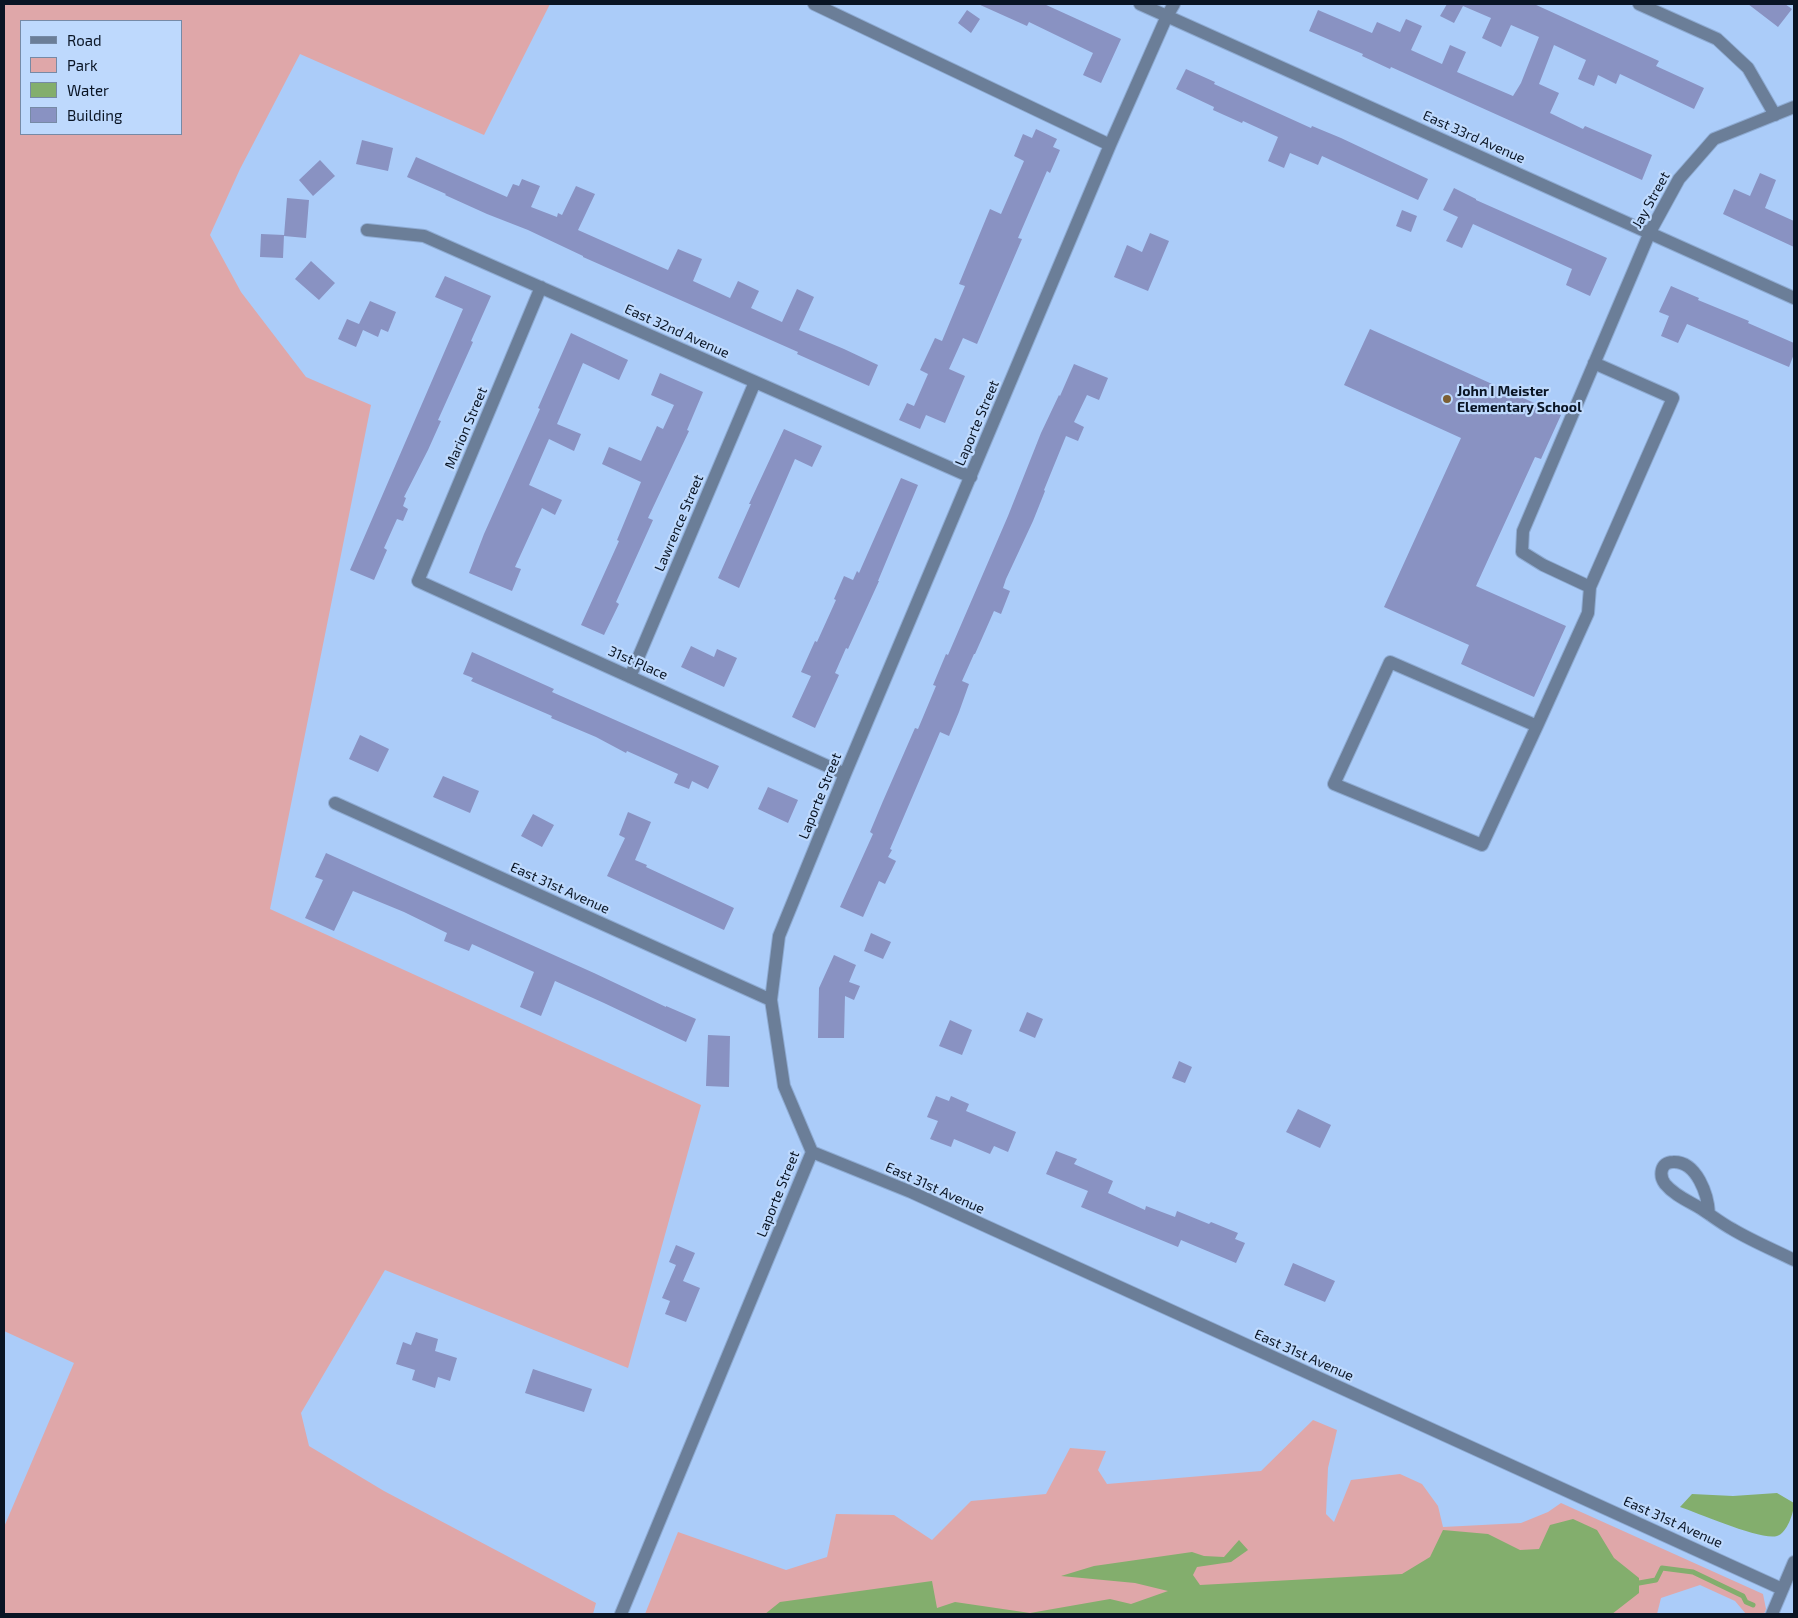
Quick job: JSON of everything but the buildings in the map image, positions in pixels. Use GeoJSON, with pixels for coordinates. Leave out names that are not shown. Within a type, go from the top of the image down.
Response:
{"type":"FeatureCollection","features":[{"type":"Feature","properties":{"kind":"street"},"geometry":{"type":"LineString","coordinates":[[814,4],[1110,145]]}},
{"type":"Feature","properties":{"kind":"street","name":"East 33rd Avenue"},"geometry":{"type":"LineString","coordinates":[[1140,4],[1794,298]]}},
{"type":"Feature","properties":{"kind":"street","name":"Laporte Street"},"geometry":{"type":"LineString","coordinates":[[621,1614],[812,1152],[784,1086],[771,1000],[779,936],[845,774],[1110,145],[1174,4]]}},
{"type":"Feature","properties":{"kind":"street"},"geometry":{"type":"LineString","coordinates":[[1639,4],[1717,39],[1748,68],[1775,114]]}},
{"type":"Feature","properties":{"kind":"street","name":"Jay Street"},"geometry":{"type":"LineString","coordinates":[[1590,587],[1543,565],[1522,552],[1522,531],[1650,232],[1678,178],[1714,139],[1794,107]]}},
{"type":"Feature","properties":{"kind":"street","name":"East 32nd Avenue"},"geometry":{"type":"LineString","coordinates":[[367,230],[424,236],[971,477]]}},
{"type":"Feature","properties":{"kind":"street","name":"Marion Street"},"geometry":{"type":"LineString","coordinates":[[418,581],[541,286]]}},
{"type":"Feature","properties":{"kind":"street"},"geometry":{"type":"LineString","coordinates":[[1537,726],[1390,662],[1334,784],[1482,845],[1537,726],[1588,613],[1590,587],[1673,398],[1594,362]]}},
{"type":"Feature","properties":{"kind":"street","name":"Lawrence Street"},"geometry":{"type":"LineString","coordinates":[[630,676],[755,382]]}},
{"type":"Feature","properties":{"kind":"street","name":"31st Place"},"geometry":{"type":"LineString","coordinates":[[418,581],[845,774]]}},
{"type":"Feature","properties":{"kind":"street","name":"East 31st Avenue"},"geometry":{"type":"LineString","coordinates":[[336,803],[771,1000]]}},
{"type":"Feature","properties":{"kind":"street","name":"East 31st Avenue"},"geometry":{"type":"LineString","coordinates":[[812,1152],[911,1192],[1782,1589]]}},
{"type":"Feature","properties":{"kind":"street"},"geometry":{"type":"LineString","coordinates":[[1709,1214],[1733,1230],[1794,1260]]}},
{"type":"Feature","properties":{"kind":"street"},"geometry":{"type":"LineString","coordinates":[[1772,1614],[1794,1562]]}},
{"type":"Feature","properties":{"kind":"green space"},"geometry":{"type":"Polygon","coordinates":[[[4,4],[550,4],[484,135],[300,54],[240,169],[210,235],[241,292],[306,377],[371,405],[270,909],[701,1105],[628,1368],[385,1270],[301,1413],[309,1446],[384,1491],[596,1603],[593,1614],[4,1614],[4,1527],[74,1363],[4,1331],[4,4]]]}},
{"type":"Feature","properties":{"kind":"green space"},"geometry":{"type":"Polygon","coordinates":[[[1313,1420],[1337,1430],[1328,1468],[1326,1514],[1334,1522],[1351,1480],[1400,1474],[1422,1484],[1438,1506],[1443,1527],[1521,1523],[1548,1512],[1561,1503],[1763,1594],[1766,1609],[1764,1614],[1746,1614],[1735,1601],[1700,1585],[1661,1598],[1657,1614],[645,1614],[678,1532],[786,1570],[827,1557],[836,1514],[894,1515],[932,1540],[971,1501],[1046,1494],[1070,1448],[1106,1451],[1098,1470],[1107,1484],[1261,1471],[1313,1420]]]}},
{"type":"Feature","properties":{"kind":"water"},"geometry":{"type":"Polygon","coordinates":[[[1777,1493],[1794,1503],[1789,1522],[1784,1531],[1777,1536],[1744,1531],[1680,1507],[1692,1494],[1733,1496],[1777,1493]]]}},
{"type":"Feature","properties":{"kind":"water"},"geometry":{"type":"Polygon","coordinates":[[[1573,1519],[1597,1530],[1614,1558],[1639,1578],[1639,1593],[1612,1614],[765,1614],[780,1602],[932,1581],[937,1608],[955,1602],[1030,1613],[1110,1599],[1131,1604],[1168,1591],[1135,1583],[1061,1576],[1094,1566],[1192,1552],[1204,1556],[1224,1557],[1239,1540],[1248,1550],[1231,1562],[1197,1567],[1193,1575],[1200,1585],[1402,1574],[1430,1557],[1443,1530],[1488,1534],[1520,1550],[1539,1549],[1550,1525],[1573,1519]]]}},
{"type":"Feature","properties":{"kind":"waterway"},"geometry":{"type":"LineString","coordinates":[[1639,1583],[1656,1580],[1662,1568],[1693,1572],[1743,1596],[1746,1602],[1753,1605]]}},
{"type":"Feature","properties":{"kind":"place","name":"John I Meister Elementary School"},"geometry":{"type":"Point","coordinates":[1447,399]}}]}
